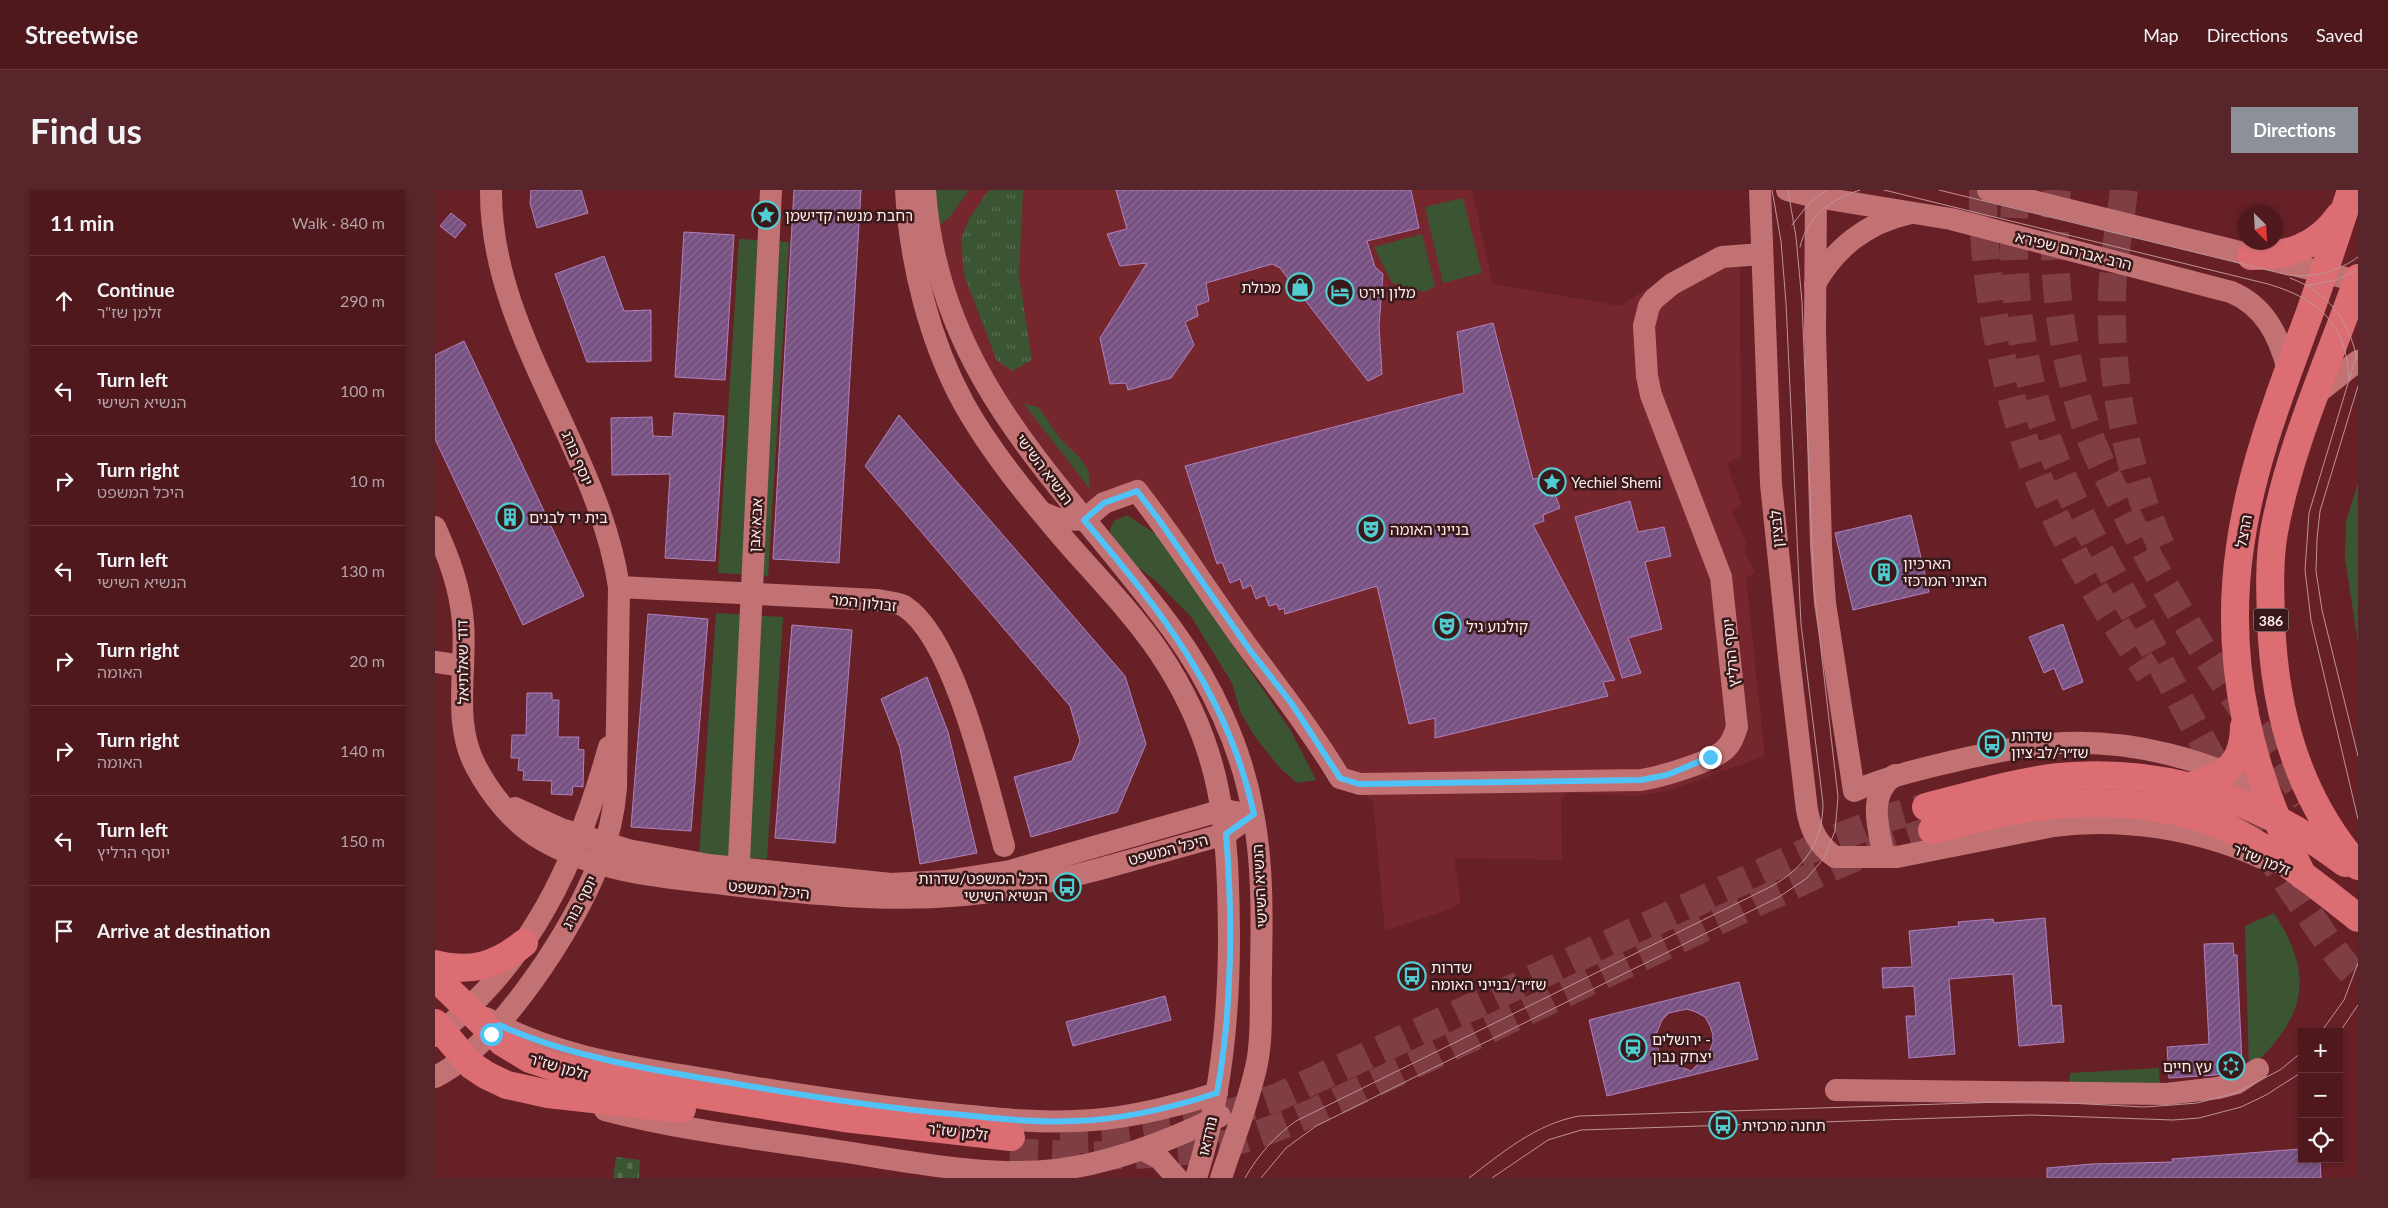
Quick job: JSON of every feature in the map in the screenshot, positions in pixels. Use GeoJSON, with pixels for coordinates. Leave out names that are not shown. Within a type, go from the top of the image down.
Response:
{"type":"FeatureCollection","features":[{"type":"Feature","properties":{"kind":"main road"},"geometry":{"type":"LineString","coordinates":[[2251,256],[2279,255],[2310,244],[2332,226],[2348,197]]}},
{"type":"Feature","properties":{"kind":"main road","name":"הרצל"},"geometry":{"type":"LineString","coordinates":[[2303,876],[2274,817],[2244,718],[2235,637],[2239,548],[2255,479],[2289,370],[2324,274],[2348,197]]}},
{"type":"Feature","properties":{"kind":"main road","name":"הרצל"},"geometry":{"type":"LineString","coordinates":[[2346,860],[2321,816],[2297,766],[2278,697],[2272,650],[2271,572],[2274,533],[2298,444],[2358,280]]}},
{"type":"Feature","properties":{"kind":"main road"},"geometry":{"type":"LineString","coordinates":[[2191,786],[2224,773],[2238,759],[2243,741],[2244,718]]}},
{"type":"Feature","properties":{"kind":"main road","name":"זלמן שז\"ר"},"geometry":{"type":"LineString","coordinates":[[2303,876],[2246,839],[2217,824],[2163,809],[2095,803],[1929,818],[2028,782],[2058,778],[2131,776],[2191,786],[2217,794],[2274,817],[2346,860]]}},
{"type":"Feature","properties":{"kind":"main road"},"geometry":{"type":"LineString","coordinates":[[2265,791],[2294,813],[2358,873]]}},
{"type":"Feature","properties":{"kind":"main road"},"geometry":{"type":"LineString","coordinates":[[2303,876],[2358,918]]}},
{"type":"Feature","properties":{"kind":"main road"},"geometry":{"type":"LineString","coordinates":[[435,964],[466,969],[487,966],[511,954],[525,944]]}},
{"type":"Feature","properties":{"kind":"main road","name":"זלמן שז\"ר"},"geometry":{"type":"LineString","coordinates":[[435,977],[495,1029],[511,1049],[530,1059],[575,1072],[1010,1144],[881,1139],[686,1110],[519,1089],[494,1080],[464,1058],[437,1030]]}},
{"type":"Feature","properties":{"kind":"street","name":"יוסף בורג"},"geometry":{"type":"LineString","coordinates":[[435,1077],[464,1058],[495,1029],[537,974],[574,916],[602,854],[616,788],[619,587],[616,565],[598,504],[509,302],[494,241],[491,190]]}},
{"type":"Feature","properties":{"kind":"street","name":"יוסף בורג"},"geometry":{"type":"LineString","coordinates":[[494,241],[494,218],[500,190]]}},
{"type":"Feature","properties":{"kind":"street","name":"אבא אבן"},"geometry":{"type":"LineString","coordinates":[[739,860],[771,190]]}},
{"type":"Feature","properties":{"kind":"street","name":"הנשיא השישי"},"geometry":{"type":"LineString","coordinates":[[906,190],[918,274],[928,312],[948,370],[963,403],[983,434],[1043,514],[1159,651],[1179,684],[1211,757],[1223,810],[1228,876],[1228,1010],[1217,1093]]}},
{"type":"Feature","properties":{"kind":"street","name":"הנשיא השישי"},"geometry":{"type":"LineString","coordinates":[[925,190],[930,235],[938,271],[955,322],[969,352],[1003,412],[1084,520],[1149,598],[1193,660],[1223,720],[1239,758],[1254,814],[1259,858],[1261,916],[1261,1032],[1257,1064],[1245,1104]]}},
{"type":"Feature","properties":{"kind":"street","name":"לבציון"},"geometry":{"type":"LineString","coordinates":[[1760,190],[1771,484],[1790,667],[1809,819],[1817,840],[1835,858]]}},
{"type":"Feature","properties":{"kind":"street","name":"הרב אברהם שפירא"},"geometry":{"type":"LineString","coordinates":[[1787,190],[1951,219],[2231,292],[2250,302],[2272,327],[2289,370]]}},
{"type":"Feature","properties":{"kind":"street"},"geometry":{"type":"LineString","coordinates":[[1988,190],[2324,274],[2358,280]]}},
{"type":"Feature","properties":{"kind":"street"},"geometry":{"type":"LineString","coordinates":[[1816,194],[1817,438],[1825,603],[1854,791],[1895,775],[2024,747],[2063,742],[2101,742],[2143,749],[2195,762],[2265,791]]}},
{"type":"Feature","properties":{"kind":"street"},"geometry":{"type":"LineString","coordinates":[[1815,284],[1830,260],[1854,238],[1880,222],[1918,214]]}},
{"type":"Feature","properties":{"kind":"street","name":"יוסף הרליץ"},"geometry":{"type":"LineString","coordinates":[[1084,520],[1104,503],[1137,491],[1249,649],[1292,704],[1340,778],[1359,784],[1641,780],[1667,775],[1724,751],[1737,727],[1721,577],[1651,395],[1647,376],[1644,326],[1649,306],[1654,299],[1672,284],[1722,257],[1762,254]]}},
{"type":"Feature","properties":{"kind":"street"},"geometry":{"type":"LineString","coordinates":[[2316,394],[2358,362]]}},
{"type":"Feature","properties":{"kind":"street"},"geometry":{"type":"LineString","coordinates":[[1043,514],[1065,520],[1084,520]]}},
{"type":"Feature","properties":{"kind":"street","name":"דוד שאלתיאל"},"geometry":{"type":"LineString","coordinates":[[435,527],[454,571],[460,597],[463,623],[463,726],[474,764],[517,823],[542,840],[577,845]]}},
{"type":"Feature","properties":{"kind":"street","name":"זבולון המר"},"geometry":{"type":"LineString","coordinates":[[619,587],[877,600],[903,605],[922,622],[947,665],[972,728],[1004,846]]}},
{"type":"Feature","properties":{"kind":"street"},"geometry":{"type":"LineString","coordinates":[[435,662],[463,666]]}},
{"type":"Feature","properties":{"kind":"street","name":"יוסף בורג"},"geometry":{"type":"LineString","coordinates":[[437,1030],[469,1008],[503,972],[525,944],[549,904],[577,845],[601,774],[617,714]]}},
{"type":"Feature","properties":{"kind":"street"},"geometry":{"type":"LineString","coordinates":[[1884,857],[1876,809],[1877,800],[1883,785],[1895,775]]}},
{"type":"Feature","properties":{"kind":"street","name":"היכל המשפט"},"geometry":{"type":"LineString","coordinates":[[602,854],[628,850],[709,865],[857,882],[909,883],[946,881],[1010,871],[1223,810],[1254,814]]}},
{"type":"Feature","properties":{"kind":"street","name":"היכל המשפט"},"geometry":{"type":"LineString","coordinates":[[577,845],[649,875],[748,887],[887,899],[933,898],[1018,888],[1226,834],[1254,814]]}},
{"type":"Feature","properties":{"kind":"street","name":"זלמן שז\"ר"},"geometry":{"type":"LineString","coordinates":[[1835,858],[1911,855],[2053,826],[2108,824],[2173,830],[2212,839],[2251,853],[2303,876]]}},
{"type":"Feature","properties":{"kind":"street","name":"זלמן שז\"ר"},"geometry":{"type":"LineString","coordinates":[[495,1029],[566,1051],[645,1068],[810,1097],[992,1118],[1074,1121],[1111,1118],[1167,1108],[1217,1093]]}},
{"type":"Feature","properties":{"kind":"street"},"geometry":{"type":"LineString","coordinates":[[1836,1090],[2166,1094],[2218,1088],[2237,1083],[2258,1069]]}},
{"type":"Feature","properties":{"kind":"street","name":"נורדאו"},"geometry":{"type":"LineString","coordinates":[[1196,1178],[1217,1093]]}},
{"type":"Feature","properties":{"kind":"street","name":"זלמן שז\"ר"},"geometry":{"type":"LineString","coordinates":[[548,1094],[670,1125],[892,1159],[984,1170],[1026,1172],[1085,1166],[1142,1149],[1245,1104]]}},
{"type":"Feature","properties":{"kind":"street","name":"נורדאו"},"geometry":{"type":"LineString","coordinates":[[1221,1178],[1245,1104]]}},
{"type":"Feature","properties":{"kind":"street"},"geometry":{"type":"LineString","coordinates":[[1142,1149],[1160,1159],[1177,1178]]}},
{"type":"Feature","properties":{"kind":"shaded area"},"geometry":{"type":"Polygon","coordinates":[[[925,190],[1472,190],[1493,284],[1620,306],[1679,269],[1736,263],[1740,268],[1741,456],[1727,464],[1742,505],[1732,511],[1746,543],[1744,551],[1755,572],[1746,578],[1765,756],[1671,790],[1639,796],[1569,793],[1561,799],[1562,860],[1454,858],[1461,903],[1445,911],[1385,931],[1373,801],[1340,778],[1137,491],[1084,520],[981,377],[925,190]]]}},
{"type":"Feature","properties":{"kind":"green space"},"geometry":{"type":"Polygon","coordinates":[[[935,190],[969,190],[950,217],[936,228],[935,190]]]}},
{"type":"Feature","properties":{"kind":"green space"},"geometry":{"type":"Polygon","coordinates":[[[989,190],[1023,190],[1019,276],[1032,360],[1013,371],[997,361],[964,275],[961,238],[970,217],[989,190]]]}},
{"type":"Feature","properties":{"kind":"green space"},"geometry":{"type":"Polygon","coordinates":[[[1463,198],[1482,273],[1443,283],[1425,207],[1463,198]]]}},
{"type":"Feature","properties":{"kind":"green space"},"geometry":{"type":"Polygon","coordinates":[[[1422,234],[1435,286],[1425,292],[1392,283],[1374,247],[1422,234]]]}},
{"type":"Feature","properties":{"kind":"green space"},"geometry":{"type":"Polygon","coordinates":[[[739,239],[789,242],[768,576],[718,573],[739,239]]]}},
{"type":"Feature","properties":{"kind":"green space"},"geometry":{"type":"Polygon","coordinates":[[[1024,404],[1038,407],[1058,435],[1082,461],[1089,473],[1089,488],[1024,404]]]}},
{"type":"Feature","properties":{"kind":"green space"},"geometry":{"type":"Polygon","coordinates":[[[2358,483],[2358,643],[2345,558],[2346,521],[2358,483]]]}},
{"type":"Feature","properties":{"kind":"green space"},"geometry":{"type":"Polygon","coordinates":[[[1127,515],[1159,536],[1291,731],[1316,780],[1297,783],[1280,768],[1255,737],[1240,711],[1232,683],[1192,618],[1156,581],[1131,562],[1112,543],[1110,530],[1114,521],[1127,515]]]}},
{"type":"Feature","properties":{"kind":"green space"},"geometry":{"type":"Polygon","coordinates":[[[716,613],[783,617],[767,859],[699,855],[716,613]]]}},
{"type":"Feature","properties":{"kind":"green space"},"geometry":{"type":"Polygon","coordinates":[[[2274,913],[2296,957],[2299,977],[2298,996],[2293,1015],[2282,1033],[2268,1051],[2249,1069],[2245,926],[2274,913]]]}},
{"type":"Feature","properties":{"kind":"green space"},"geometry":{"type":"Polygon","coordinates":[[[2159,1068],[2160,1091],[2069,1091],[2070,1073],[2159,1068]]]}},
{"type":"Feature","properties":{"kind":"green space"},"geometry":{"type":"Polygon","coordinates":[[[616,1157],[640,1160],[639,1178],[613,1178],[616,1157]]]}},
{"type":"Feature","properties":{"kind":"building"},"geometry":{"type":"Polygon","coordinates":[[[531,190],[581,190],[588,213],[537,228],[530,203],[531,190]]]}},
{"type":"Feature","properties":{"kind":"building"},"geometry":{"type":"Polygon","coordinates":[[[794,190],[861,190],[839,563],[773,559],[794,190]]]}},
{"type":"Feature","properties":{"kind":"building","name":"מלון וירט"},"geometry":{"type":"Polygon","coordinates":[[[1116,190],[1411,190],[1419,228],[1367,241],[1375,267],[1383,274],[1379,326],[1382,374],[1368,381],[1280,268],[1272,264],[1206,283],[1209,301],[1196,306],[1198,316],[1185,322],[1194,345],[1171,378],[1128,390],[1126,383],[1110,384],[1100,338],[1147,263],[1120,266],[1107,234],[1127,229],[1116,190]]]}},
{"type":"Feature","properties":{"kind":"building"},"geometry":{"type":"Polygon","coordinates":[[[451,213],[466,225],[455,238],[440,226],[451,213]]]}},
{"type":"Feature","properties":{"kind":"building"},"geometry":{"type":"Polygon","coordinates":[[[684,232],[734,235],[725,380],[675,377],[684,232]]]}},
{"type":"Feature","properties":{"kind":"building"},"geometry":{"type":"Polygon","coordinates":[[[604,256],[624,311],[651,310],[651,361],[587,362],[555,274],[604,256]]]}},
{"type":"Feature","properties":{"kind":"building","name":"בנייני האומה"},"geometry":{"type":"Polygon","coordinates":[[[1493,323],[1533,479],[1552,477],[1558,489],[1555,494],[1560,508],[1543,515],[1544,521],[1533,525],[1615,680],[1603,682],[1608,696],[1435,738],[1435,718],[1409,724],[1377,586],[1285,614],[1284,608],[1279,610],[1277,604],[1269,606],[1265,595],[1256,599],[1251,585],[1243,589],[1240,579],[1230,583],[1222,562],[1217,564],[1185,466],[1464,393],[1457,332],[1493,323]]]}},
{"type":"Feature","properties":{"kind":"building","name":"בית יד לבנים"},"geometry":{"type":"Polygon","coordinates":[[[464,341],[584,596],[523,625],[435,439],[435,355],[464,341]]]}},
{"type":"Feature","properties":{"kind":"building"},"geometry":{"type":"Polygon","coordinates":[[[674,413],[724,416],[715,561],[665,558],[670,474],[612,475],[611,418],[652,417],[653,436],[672,437],[674,413]]]}},
{"type":"Feature","properties":{"kind":"building"},"geometry":{"type":"Polygon","coordinates":[[[899,415],[1125,676],[1146,744],[1117,812],[1031,837],[1014,777],[1072,761],[1080,741],[1070,706],[865,466],[899,415]]]}},
{"type":"Feature","properties":{"kind":"building"},"geometry":{"type":"Polygon","coordinates":[[[1630,501],[1638,532],[1664,527],[1671,556],[1645,562],[1662,629],[1628,638],[1641,673],[1622,678],[1575,517],[1630,501]]]}},
{"type":"Feature","properties":{"kind":"building","name":"הארכיון הציוני המרכזי"},"geometry":{"type":"Polygon","coordinates":[[[1911,515],[1929,592],[1853,610],[1835,533],[1911,515]]]}},
{"type":"Feature","properties":{"kind":"building"},"geometry":{"type":"Polygon","coordinates":[[[648,614],[708,619],[691,831],[631,827],[648,614]]]}},
{"type":"Feature","properties":{"kind":"building"},"geometry":{"type":"Polygon","coordinates":[[[2063,624],[2083,682],[2063,690],[2054,668],[2044,673],[2029,637],[2063,624]]]}},
{"type":"Feature","properties":{"kind":"building"},"geometry":{"type":"Polygon","coordinates":[[[792,625],[852,630],[835,843],[775,838],[792,625]]]}},
{"type":"Feature","properties":{"kind":"building"},"geometry":{"type":"Polygon","coordinates":[[[927,677],[948,732],[977,853],[920,864],[900,748],[881,699],[927,677]]]}},
{"type":"Feature","properties":{"kind":"building"},"geometry":{"type":"Polygon","coordinates":[[[527,693],[552,693],[552,700],[559,700],[558,737],[579,737],[578,749],[584,750],[583,787],[573,786],[572,795],[551,794],[552,781],[523,780],[524,771],[518,770],[519,758],[511,758],[512,735],[526,735],[527,693]]]}},
{"type":"Feature","properties":{"kind":"building"},"geometry":{"type":"Polygon","coordinates":[[[2045,918],[2052,1006],[2061,1005],[2064,1042],[2019,1046],[2013,974],[1949,979],[1955,1054],[1909,1058],[1906,1016],[1916,1016],[1914,986],[1883,988],[1882,968],[1912,967],[1909,931],[1959,926],[1958,922],[1993,919],[1994,923],[2045,918]]]}},
{"type":"Feature","properties":{"kind":"building"},"geometry":{"type":"Polygon","coordinates":[[[2233,943],[2234,955],[2237,955],[2242,1064],[2232,1071],[2216,1075],[2169,1078],[2167,1047],[2209,1044],[2204,944],[2233,943]]]}},
{"type":"Feature","properties":{"kind":"building"},"geometry":{"type":"Polygon","coordinates":[[[1739,982],[1758,1059],[1607,1096],[1589,1020],[1739,982]],[[1687,1009],[1669,1013],[1662,1020],[1655,1037],[1657,1047],[1662,1056],[1669,1062],[1691,1071],[1708,1054],[1712,1045],[1713,1035],[1705,1017],[1687,1009]]]}},
{"type":"Feature","properties":{"kind":"building"},"geometry":{"type":"Polygon","coordinates":[[[1165,996],[1171,1020],[1073,1046],[1066,1022],[1165,996]]]}},
{"type":"Feature","properties":{"kind":"building"},"geometry":{"type":"Polygon","coordinates":[[[2298,1149],[2298,1163],[2320,1163],[2321,1178],[2047,1178],[2047,1168],[2092,1164],[2173,1162],[2172,1159],[2298,1149]]]}},
{"type":"Feature","properties":{"kind":"tunnel"},"geometry":{"type":"LineString","coordinates":[[1983,190],[1986,257],[1990,292],[2003,363],[2021,431],[2043,490],[2069,545],[2116,624],[2149,674]]}},
{"type":"Feature","properties":{"kind":"tunnel"},"geometry":{"type":"LineString","coordinates":[[2016,190],[2014,242],[2019,322],[2035,400],[2056,462],[2100,552],[2201,739],[2258,838],[2335,951],[2358,979]]}},
{"type":"Feature","properties":{"kind":"tunnel"},"geometry":{"type":"LineString","coordinates":[[2057,190],[2055,218],[2056,276],[2063,334],[2075,391],[2092,443],[2137,535],[2181,614],[2217,672],[2306,800]]}},
{"type":"Feature","properties":{"kind":"tunnel"},"geometry":{"type":"LineString","coordinates":[[2124,190],[2112,295],[2112,327],[2117,391],[2138,486],[2161,546]]}},
{"type":"Feature","properties":{"kind":"tunnel"},"geometry":{"type":"LineString","coordinates":[[1060,1139],[1115,1137],[1171,1128],[1226,1114],[1278,1097],[1829,841],[1891,817],[1926,807]]}},
{"type":"Feature","properties":{"kind":"tunnel"},"geometry":{"type":"LineString","coordinates":[[1010,1152],[1136,1155],[1211,1147],[1238,1141],[1264,1132],[1316,1111],[1826,870],[1870,851],[1932,830]]}},
{"type":"Feature","properties":{"kind":"tram line"},"geometry":{"type":"LineString","coordinates":[[1245,1178],[1267,1146],[1296,1121],[1772,886],[1784,879],[1803,862],[1816,841],[1820,830],[1823,803],[1801,624],[1786,303],[1781,241],[1772,190]]}},
{"type":"Feature","properties":{"kind":"tram line"},"geometry":{"type":"LineString","coordinates":[[1261,1178],[1286,1148],[1316,1126],[1779,897],[1807,878],[1824,858],[1835,831],[1838,797],[1814,589],[1802,302],[1796,237],[1788,190]]}},
{"type":"Feature","properties":{"kind":"tram line"},"geometry":{"type":"LineString","coordinates":[[1792,225],[1810,202],[1827,190]]}},
{"type":"Feature","properties":{"kind":"tram line"},"geometry":{"type":"LineString","coordinates":[[1800,247],[1803,236],[1814,218],[1839,198],[1860,190]]}},
{"type":"Feature","properties":{"kind":"tram line"},"geometry":{"type":"LineString","coordinates":[[1884,190],[2286,290],[2316,306],[2336,329],[2343,343],[2349,380]]}},
{"type":"Feature","properties":{"kind":"tram line"},"geometry":{"type":"LineString","coordinates":[[1939,190],[2288,275],[2307,276],[2325,273],[2342,267],[2358,257]]}},
{"type":"Feature","properties":{"kind":"tram line"},"geometry":{"type":"LineString","coordinates":[[2306,286],[2335,280],[2358,270]]}},
{"type":"Feature","properties":{"kind":"tram line"},"geometry":{"type":"LineString","coordinates":[[2290,278],[2326,299],[2342,319],[2357,358]]}},
{"type":"Feature","properties":{"kind":"tram line"},"geometry":{"type":"LineString","coordinates":[[2358,350],[2309,513],[2305,570],[2311,620],[2358,819]]}},
{"type":"Feature","properties":{"kind":"tram line"},"geometry":{"type":"LineString","coordinates":[[2358,386],[2320,511],[2316,571],[2322,610],[2358,756]]}},
{"type":"Feature","properties":{"kind":"tram line"},"geometry":{"type":"LineString","coordinates":[[2324,1028],[2344,1000],[2358,963]]}},
{"type":"Feature","properties":{"kind":"tram line"},"geometry":{"type":"LineString","coordinates":[[2342,1028],[2358,1005]]}},
{"type":"Feature","properties":{"kind":"tram line"},"geometry":{"type":"LineString","coordinates":[[1469,1178],[1507,1149],[1534,1132],[1548,1125],[1579,1116],[2031,1101],[2144,1107],[2197,1103],[2236,1093],[2280,1070],[2298,1055]]}},
{"type":"Feature","properties":{"kind":"tram line"},"geometry":{"type":"LineString","coordinates":[[1492,1178],[1548,1140],[1581,1130],[2031,1115],[2173,1120],[2199,1118],[2241,1107],[2266,1095],[2300,1073]]}},
{"type":"Feature","properties":{"kind":"place","name":"רחבת מנשה קדישמן"},"geometry":{"type":"Point","coordinates":[766,215]}},
{"type":"Feature","properties":{"kind":"place","name":"מכולת"},"geometry":{"type":"Point","coordinates":[1300,287]}},
{"type":"Feature","properties":{"kind":"place","name":"מלון וירט"},"geometry":{"type":"Point","coordinates":[1340,292]}},
{"type":"Feature","properties":{"kind":"place","name":"Yechiel Shemi"},"geometry":{"type":"Point","coordinates":[1552,482]}},
{"type":"Feature","properties":{"kind":"place","name":"בית יד לבנים"},"geometry":{"type":"Point","coordinates":[510,517]}},
{"type":"Feature","properties":{"kind":"place","name":"בנייני האומה"},"geometry":{"type":"Point","coordinates":[1371,529]}},
{"type":"Feature","properties":{"kind":"place","name":"הארכיון הציוני המרכזי"},"geometry":{"type":"Point","coordinates":[1884,572]}},
{"type":"Feature","properties":{"kind":"place","name":"קולנוע גיל"},"geometry":{"type":"Point","coordinates":[1447,626]}},
{"type":"Feature","properties":{"kind":"place","name":"שדרות שז״ר/לב ציון"},"geometry":{"type":"Point","coordinates":[1992,744]}},
{"type":"Feature","properties":{"kind":"place","name":"היכל המשפט/שדרות הנשיא השישי"},"geometry":{"type":"Point","coordinates":[1067,887]}},
{"type":"Feature","properties":{"kind":"place","name":"שדרות שז״ר/בנייני האומה"},"geometry":{"type":"Point","coordinates":[1412,976]}},
{"type":"Feature","properties":{"kind":"place","name":"ירושלים - יצחק נבון"},"geometry":{"type":"Point","coordinates":[1633,1048]}},
{"type":"Feature","properties":{"kind":"place","name":"עץ חיים"},"geometry":{"type":"Point","coordinates":[2231,1066]}},
{"type":"Feature","properties":{"kind":"place","name":"תחנה מרכזית"},"geometry":{"type":"Point","coordinates":[1723,1125]}},
{"type":"Feature","properties":{"kind":"route"},"geometry":{"type":"LineString","coordinates":[[491,1034],[499,1025],[566,1051],[645,1068],[810,1097],[992,1118],[1031,1121],[1074,1121],[1111,1118],[1167,1108],[1217,1093],[1224,1052],[1228,1010],[1228,866],[1226,834],[1254,814],[1239,758],[1223,720],[1193,660],[1149,598],[1084,520],[1104,503],[1137,491],[1249,649],[1292,704],[1340,778],[1359,784],[1641,780],[1667,775],[1710,757]]}}]}
